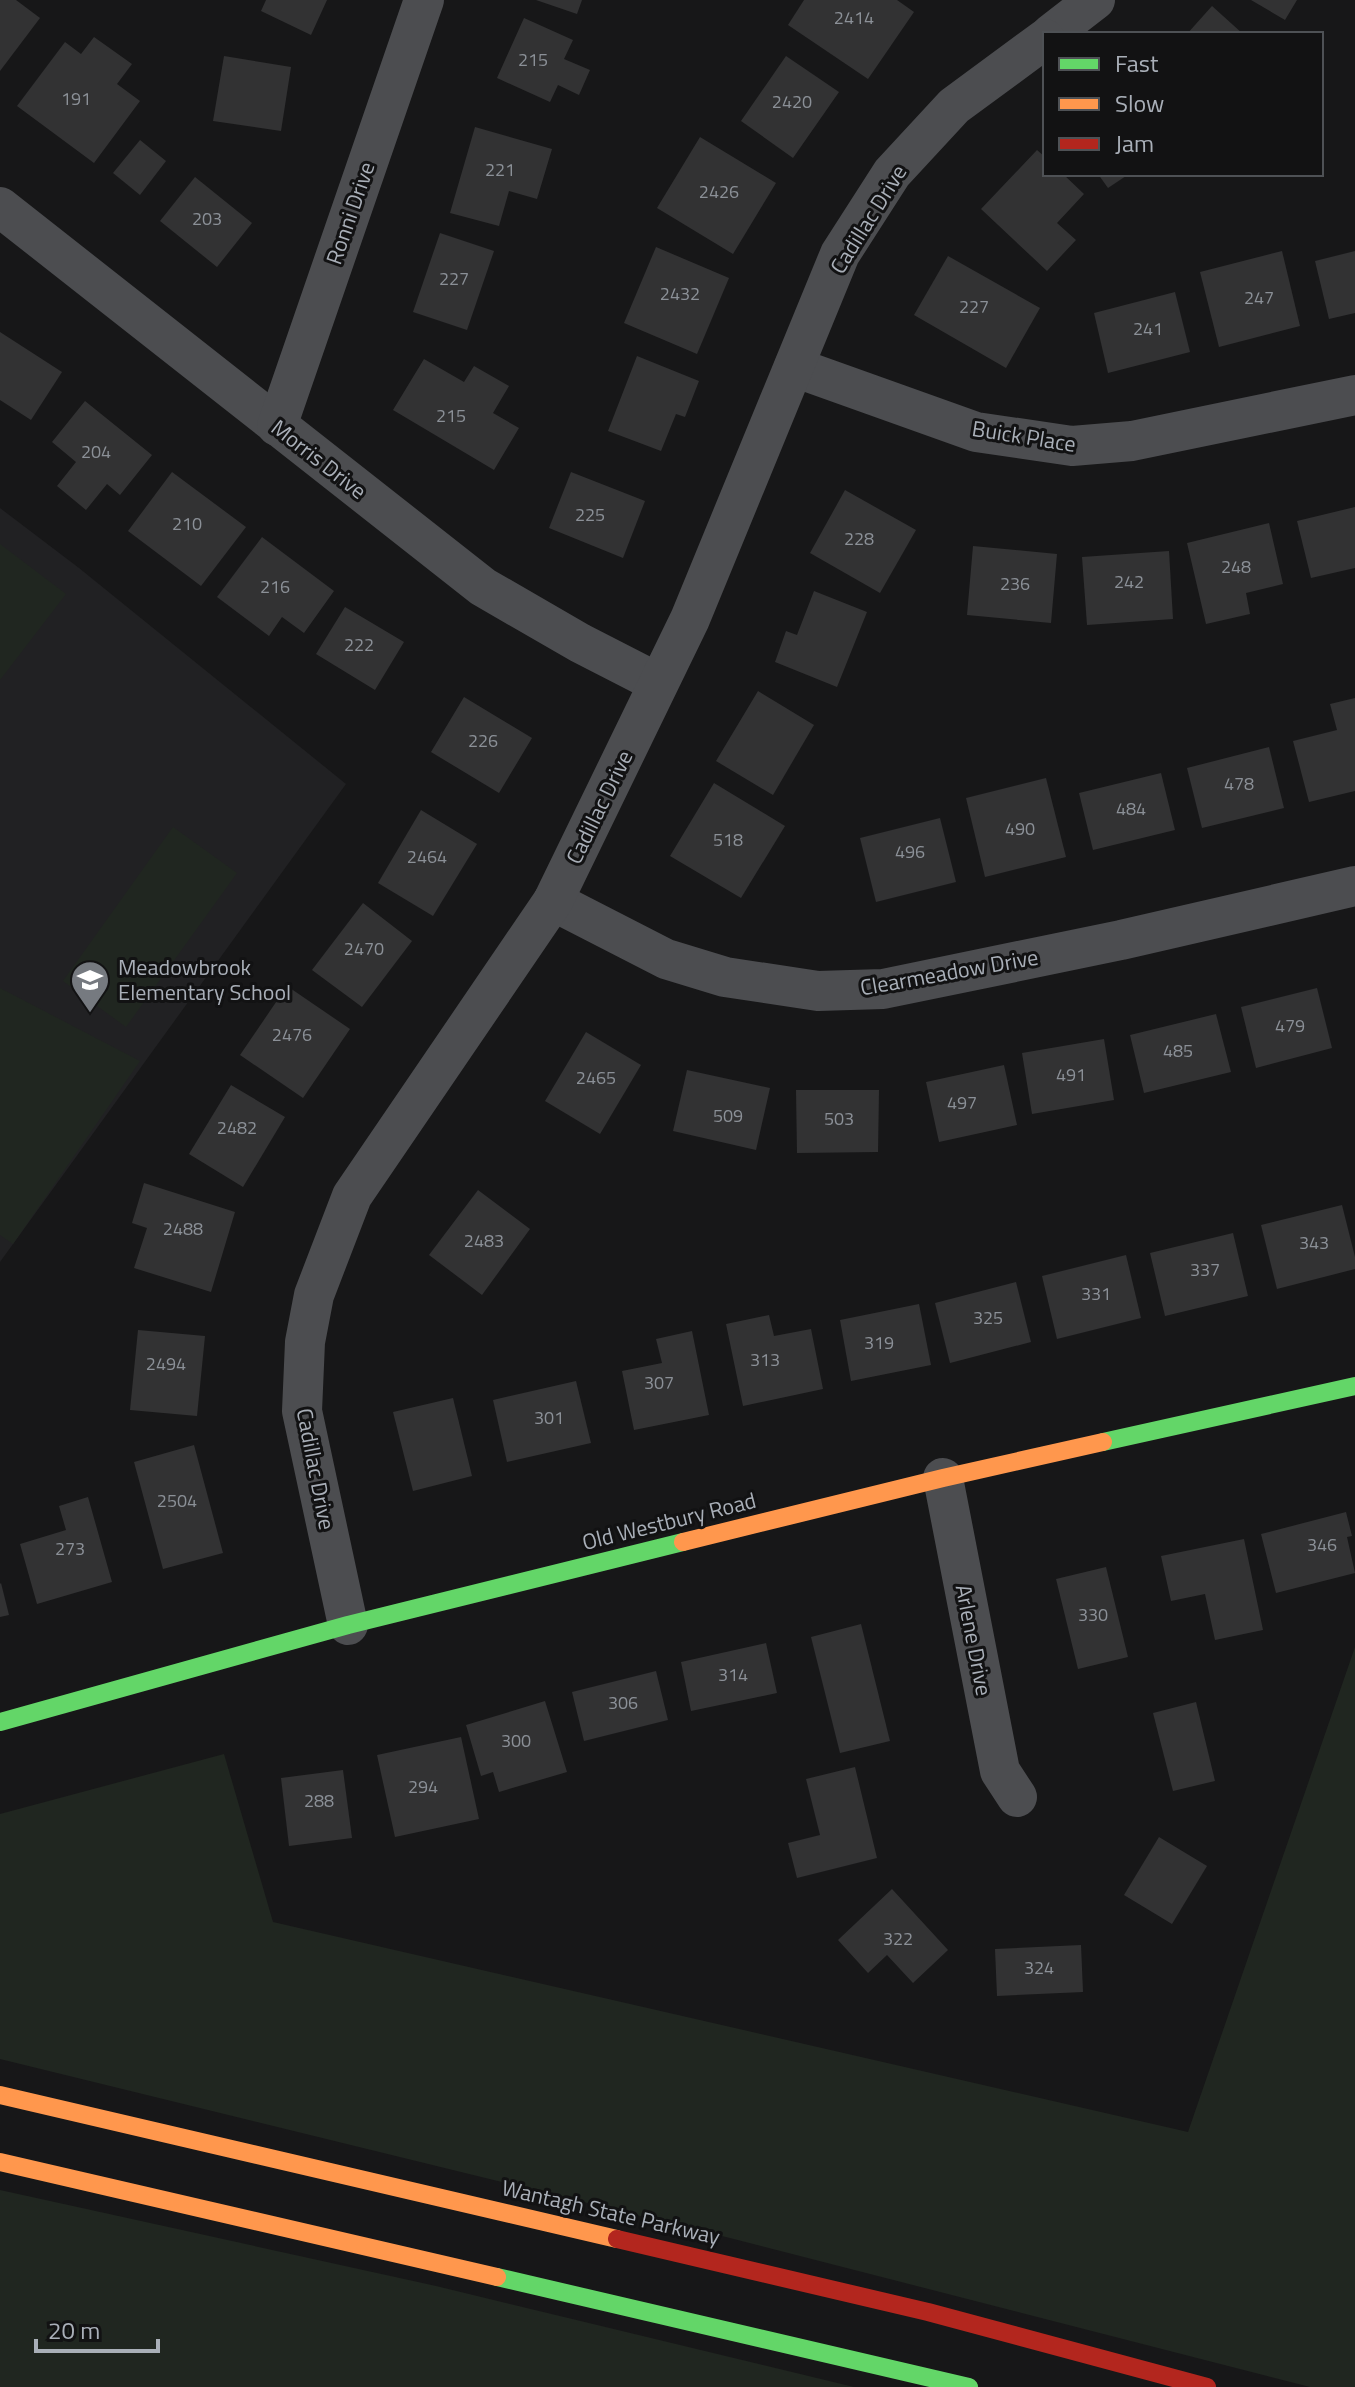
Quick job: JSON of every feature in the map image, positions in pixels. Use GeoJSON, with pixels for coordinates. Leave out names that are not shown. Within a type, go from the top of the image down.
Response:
{"type":"FeatureCollection","features":[{"type":"Feature","properties":{"kind":"main road","name":"Old Westbury Road"},"geometry":{"type":"LineString","coordinates":[[0,1722],[348,1625],[943,1478],[1355,1386]]}},
{"type":"Feature","properties":{"kind":"main road","name":"Wantagh State Parkway"},"geometry":{"type":"LineString","coordinates":[[0,2095],[928,2312],[1207,2387]]}},
{"type":"Feature","properties":{"kind":"main road"},"geometry":{"type":"LineString","coordinates":[[0,2162],[969,2387]]}},
{"type":"Feature","properties":{"kind":"street","name":"Ronni Drive"},"geometry":{"type":"LineString","coordinates":[[277,426],[424,0]]}},
{"type":"Feature","properties":{"kind":"street"},"geometry":{"type":"LineString","coordinates":[[1054,32],[1095,0]]}},
{"type":"Feature","properties":{"kind":"street","name":"Cadillac Drive"},"geometry":{"type":"LineString","coordinates":[[348,1625],[302,1411],[305,1342],[314,1295],[352,1196],[553,901],[690,619],[840,254],[892,173],[954,106],[1043,40]]}},
{"type":"Feature","properties":{"kind":"street","name":"Morris Drive"},"geometry":{"type":"LineString","coordinates":[[0,207],[483,587],[580,643],[658,683]]}},
{"type":"Feature","properties":{"kind":"street","name":"Buick Place"},"geometry":{"type":"LineString","coordinates":[[794,367],[976,432],[1072,446],[1132,441],[1355,395]]}},
{"type":"Feature","properties":{"kind":"street","name":"Clearmeadow Drive"},"geometry":{"type":"LineString","coordinates":[[553,901],[666,959],[725,977],[818,991],[883,989],[1121,940],[1355,886]]}},
{"type":"Feature","properties":{"kind":"street","name":"Arlene Drive"},"geometry":{"type":"LineString","coordinates":[[943,1478],[1000,1771],[1017,1797]]}},
{"type":"Feature","properties":{"kind":"shaded area","name":"Meadowbrook Elementary School"},"geometry":{"type":"Polygon","coordinates":[[[0,508],[346,784],[0,1262],[0,508]]]}},
{"type":"Feature","properties":{"kind":"shaded area"},"geometry":{"type":"Polygon","coordinates":[[[0,544],[66,594],[0,680],[0,544]]]}},
{"type":"Feature","properties":{"kind":"shaded area"},"geometry":{"type":"Polygon","coordinates":[[[173,827],[237,873],[126,1027],[63,981],[173,827]]]}},
{"type":"Feature","properties":{"kind":"shaded area"},"geometry":{"type":"Polygon","coordinates":[[[0,988],[140,1061],[13,1244],[0,1235],[0,988]]]}},
{"type":"Feature","properties":{"kind":"shaded area"},"geometry":{"type":"Polygon","coordinates":[[[1355,1647],[1355,2387],[1310,2387],[730,2238],[0,2059],[0,1814],[224,1754],[273,1922],[1188,2132],[1355,1647]]]}},
{"type":"Feature","properties":{"kind":"shaded area"},"geometry":{"type":"Polygon","coordinates":[[[0,2190],[436,2286],[854,2387],[0,2387],[0,2190]]]}},
{"type":"Feature","properties":{"kind":"building"},"geometry":{"type":"Polygon","coordinates":[[[0,0],[16,0],[40,18],[0,71],[0,0]]]}},
{"type":"Feature","properties":{"kind":"building"},"geometry":{"type":"Polygon","coordinates":[[[266,0],[327,0],[311,35],[261,11],[266,0]]]}},
{"type":"Feature","properties":{"kind":"building"},"geometry":{"type":"Polygon","coordinates":[[[536,0],[582,0],[577,14],[536,0]]]}},
{"type":"Feature","properties":{"kind":"building"},"geometry":{"type":"Polygon","coordinates":[[[804,0],[897,0],[914,12],[868,79],[788,25],[804,0]]]}},
{"type":"Feature","properties":{"kind":"building"},"geometry":{"type":"Polygon","coordinates":[[[1251,0],[1297,0],[1285,20],[1251,0]]]}},
{"type":"Feature","properties":{"kind":"building"},"geometry":{"type":"Polygon","coordinates":[[[1212,6],[1241,32],[1189,32],[1212,6]]]}},
{"type":"Feature","properties":{"kind":"building"},"geometry":{"type":"Polygon","coordinates":[[[524,18],[573,40],[564,59],[590,70],[579,95],[558,85],[550,102],[497,78],[524,18]]]}},
{"type":"Feature","properties":{"kind":"building"},"geometry":{"type":"Polygon","coordinates":[[[94,37],[132,64],[117,84],[140,101],[94,163],[17,106],[65,42],[81,54],[94,37]]]}},
{"type":"Feature","properties":{"kind":"building"},"geometry":{"type":"Polygon","coordinates":[[[224,56],[291,67],[281,131],[213,121],[224,56]]]}},
{"type":"Feature","properties":{"kind":"building"},"geometry":{"type":"Polygon","coordinates":[[[786,56],[839,92],[793,158],[741,121],[786,56]]]}},
{"type":"Feature","properties":{"kind":"building"},"geometry":{"type":"Polygon","coordinates":[[[475,127],[552,149],[537,199],[509,191],[499,226],[450,213],[475,127]]]}},
{"type":"Feature","properties":{"kind":"building"},"geometry":{"type":"Polygon","coordinates":[[[700,137],[776,183],[733,254],[657,208],[700,137]]]}},
{"type":"Feature","properties":{"kind":"building"},"geometry":{"type":"Polygon","coordinates":[[[140,140],[166,161],[140,195],[113,173],[140,140]]]}},
{"type":"Feature","properties":{"kind":"building"},"geometry":{"type":"Polygon","coordinates":[[[1037,150],[1043,155],[1043,176],[1065,176],[1084,194],[1057,223],[1076,240],[1047,271],[981,209],[1037,150]]]}},
{"type":"Feature","properties":{"kind":"building"},"geometry":{"type":"Polygon","coordinates":[[[1099,176],[1126,176],[1108,188],[1099,176]]]}},
{"type":"Feature","properties":{"kind":"building"},"geometry":{"type":"Polygon","coordinates":[[[195,177],[252,223],[217,267],[160,221],[195,177]]]}},
{"type":"Feature","properties":{"kind":"building"},"geometry":{"type":"Polygon","coordinates":[[[440,233],[494,251],[467,330],[413,312],[440,233]]]}},
{"type":"Feature","properties":{"kind":"building"},"geometry":{"type":"Polygon","coordinates":[[[656,247],[729,278],[697,354],[624,323],[656,247]]]}},
{"type":"Feature","properties":{"kind":"building"},"geometry":{"type":"Polygon","coordinates":[[[1282,251],[1300,326],[1219,347],[1200,272],[1282,251]]]}},
{"type":"Feature","properties":{"kind":"building"},"geometry":{"type":"Polygon","coordinates":[[[1355,251],[1355,313],[1329,319],[1315,261],[1355,251]]]}},
{"type":"Feature","properties":{"kind":"building"},"geometry":{"type":"Polygon","coordinates":[[[948,256],[1040,308],[1006,368],[914,315],[948,256]]]}},
{"type":"Feature","properties":{"kind":"building"},"geometry":{"type":"Polygon","coordinates":[[[1175,292],[1190,352],[1108,373],[1094,313],[1175,292]]]}},
{"type":"Feature","properties":{"kind":"building"},"geometry":{"type":"Polygon","coordinates":[[[0,332],[62,372],[31,420],[0,400],[0,332]]]}},
{"type":"Feature","properties":{"kind":"building"},"geometry":{"type":"Polygon","coordinates":[[[637,356],[699,381],[685,417],[676,414],[661,451],[608,431],[637,356]]]}},
{"type":"Feature","properties":{"kind":"building"},"geometry":{"type":"Polygon","coordinates":[[[424,359],[464,382],[474,366],[509,386],[493,413],[519,428],[494,470],[393,410],[424,359]]]}},
{"type":"Feature","properties":{"kind":"building"},"geometry":{"type":"Polygon","coordinates":[[[85,401],[152,455],[120,495],[107,484],[86,510],[57,486],[76,462],[52,442],[85,401]]]}},
{"type":"Feature","properties":{"kind":"building"},"geometry":{"type":"Polygon","coordinates":[[[172,472],[246,527],[201,586],[128,531],[172,472]]]}},
{"type":"Feature","properties":{"kind":"building"},"geometry":{"type":"Polygon","coordinates":[[[571,472],[645,501],[623,558],[549,528],[571,472]]]}},
{"type":"Feature","properties":{"kind":"building"},"geometry":{"type":"Polygon","coordinates":[[[845,490],[916,530],[880,593],[810,553],[845,490]]]}},
{"type":"Feature","properties":{"kind":"building"},"geometry":{"type":"Polygon","coordinates":[[[1355,507],[1355,568],[1311,578],[1297,521],[1355,507]]]}},
{"type":"Feature","properties":{"kind":"building"},"geometry":{"type":"Polygon","coordinates":[[[1269,523],[1283,584],[1246,593],[1250,614],[1206,624],[1187,543],[1269,523]]]}},
{"type":"Feature","properties":{"kind":"building"},"geometry":{"type":"Polygon","coordinates":[[[262,537],[334,591],[304,633],[282,617],[269,636],[217,597],[262,537]]]}},
{"type":"Feature","properties":{"kind":"building"},"geometry":{"type":"Polygon","coordinates":[[[973,546],[1057,554],[1051,623],[967,615],[973,546]]]}},
{"type":"Feature","properties":{"kind":"building"},"geometry":{"type":"Polygon","coordinates":[[[1169,551],[1173,619],[1087,625],[1082,557],[1169,551]]]}},
{"type":"Feature","properties":{"kind":"building"},"geometry":{"type":"Polygon","coordinates":[[[814,591],[867,612],[837,687],[775,662],[786,631],[797,635],[814,591]]]}},
{"type":"Feature","properties":{"kind":"building"},"geometry":{"type":"Polygon","coordinates":[[[345,607],[404,642],[375,690],[316,654],[345,607]]]}},
{"type":"Feature","properties":{"kind":"building"},"geometry":{"type":"Polygon","coordinates":[[[758,691],[814,725],[773,795],[716,761],[758,691]]]}},
{"type":"Feature","properties":{"kind":"building"},"geometry":{"type":"Polygon","coordinates":[[[464,697],[532,738],[499,793],[431,752],[464,697]]]}},
{"type":"Feature","properties":{"kind":"building"},"geometry":{"type":"Polygon","coordinates":[[[1355,698],[1355,791],[1309,802],[1293,741],[1337,730],[1330,704],[1355,698]]]}},
{"type":"Feature","properties":{"kind":"building"},"geometry":{"type":"Polygon","coordinates":[[[1269,747],[1284,808],[1202,828],[1187,768],[1269,747]]]}},
{"type":"Feature","properties":{"kind":"building"},"geometry":{"type":"Polygon","coordinates":[[[1161,773],[1175,830],[1093,850],[1079,793],[1161,773]]]}},
{"type":"Feature","properties":{"kind":"building"},"geometry":{"type":"Polygon","coordinates":[[[1046,778],[1066,857],[985,877],[966,798],[1046,778]]]}},
{"type":"Feature","properties":{"kind":"building"},"geometry":{"type":"Polygon","coordinates":[[[714,783],[785,826],[741,898],[670,856],[714,783]]]}},
{"type":"Feature","properties":{"kind":"building"},"geometry":{"type":"Polygon","coordinates":[[[421,810],[477,844],[433,916],[378,883],[421,810]]]}},
{"type":"Feature","properties":{"kind":"building"},"geometry":{"type":"Polygon","coordinates":[[[940,818],[956,882],[876,902],[860,838],[940,818]]]}},
{"type":"Feature","properties":{"kind":"building"},"geometry":{"type":"Polygon","coordinates":[[[363,903],[412,941],[362,1007],[312,970],[363,903]]]}},
{"type":"Feature","properties":{"kind":"building"},"geometry":{"type":"Polygon","coordinates":[[[287,986],[350,1029],[303,1098],[240,1055],[287,986]]]}},
{"type":"Feature","properties":{"kind":"building"},"geometry":{"type":"Polygon","coordinates":[[[1317,988],[1332,1048],[1256,1068],[1241,1007],[1317,988]]]}},
{"type":"Feature","properties":{"kind":"building"},"geometry":{"type":"Polygon","coordinates":[[[1216,1014],[1231,1072],[1144,1093],[1130,1035],[1216,1014]]]}},
{"type":"Feature","properties":{"kind":"building"},"geometry":{"type":"Polygon","coordinates":[[[586,1032],[641,1065],[600,1134],[545,1101],[586,1032]]]}},
{"type":"Feature","properties":{"kind":"building"},"geometry":{"type":"Polygon","coordinates":[[[1104,1039],[1114,1100],[1032,1114],[1022,1053],[1104,1039]]]}},
{"type":"Feature","properties":{"kind":"building"},"geometry":{"type":"Polygon","coordinates":[[[1004,1065],[1017,1125],[939,1142],[926,1082],[1004,1065]]]}},
{"type":"Feature","properties":{"kind":"building"},"geometry":{"type":"Polygon","coordinates":[[[687,1070],[770,1088],[756,1150],[673,1131],[687,1070]]]}},
{"type":"Feature","properties":{"kind":"building"},"geometry":{"type":"Polygon","coordinates":[[[231,1085],[285,1117],[243,1187],[189,1154],[231,1085]]]}},
{"type":"Feature","properties":{"kind":"building"},"geometry":{"type":"Polygon","coordinates":[[[796,1090],[879,1090],[878,1152],[797,1153],[796,1090]]]}},
{"type":"Feature","properties":{"kind":"building"},"geometry":{"type":"Polygon","coordinates":[[[144,1183],[235,1212],[211,1292],[134,1268],[147,1228],[132,1223],[144,1183]]]}},
{"type":"Feature","properties":{"kind":"building"},"geometry":{"type":"Polygon","coordinates":[[[478,1190],[530,1229],[482,1295],[429,1255],[478,1190]]]}},
{"type":"Feature","properties":{"kind":"building"},"geometry":{"type":"Polygon","coordinates":[[[1342,1205],[1355,1269],[1277,1289],[1261,1225],[1342,1205]]]}},
{"type":"Feature","properties":{"kind":"building"},"geometry":{"type":"Polygon","coordinates":[[[1233,1233],[1248,1296],[1165,1316],[1150,1253],[1233,1233]]]}},
{"type":"Feature","properties":{"kind":"building"},"geometry":{"type":"Polygon","coordinates":[[[1126,1255],[1141,1318],[1057,1339],[1042,1276],[1126,1255]]]}},
{"type":"Feature","properties":{"kind":"building"},"geometry":{"type":"Polygon","coordinates":[[[1016,1282],[1031,1342],[950,1363],[935,1303],[1016,1282]]]}},
{"type":"Feature","properties":{"kind":"building"},"geometry":{"type":"Polygon","coordinates":[[[919,1304],[931,1365],[851,1381],[840,1320],[919,1304]]]}},
{"type":"Feature","properties":{"kind":"building"},"geometry":{"type":"Polygon","coordinates":[[[769,1315],[774,1336],[811,1329],[823,1389],[743,1406],[726,1324],[769,1315]]]}},
{"type":"Feature","properties":{"kind":"building"},"geometry":{"type":"Polygon","coordinates":[[[138,1330],[205,1336],[197,1416],[130,1410],[138,1330]]]}},
{"type":"Feature","properties":{"kind":"building"},"geometry":{"type":"Polygon","coordinates":[[[692,1331],[709,1415],[634,1430],[622,1371],[662,1363],[656,1339],[692,1331]]]}},
{"type":"Feature","properties":{"kind":"building"},"geometry":{"type":"Polygon","coordinates":[[[576,1381],[591,1443],[507,1462],[493,1400],[576,1381]]]}},
{"type":"Feature","properties":{"kind":"building"},"geometry":{"type":"Polygon","coordinates":[[[453,1398],[472,1476],[413,1491],[393,1412],[453,1398]]]}},
{"type":"Feature","properties":{"kind":"building"},"geometry":{"type":"Polygon","coordinates":[[[194,1445],[223,1553],[163,1569],[134,1462],[194,1445]]]}},
{"type":"Feature","properties":{"kind":"building"},"geometry":{"type":"Polygon","coordinates":[[[88,1497],[112,1582],[37,1604],[20,1544],[66,1530],[59,1506],[88,1497]]]}},
{"type":"Feature","properties":{"kind":"building"},"geometry":{"type":"Polygon","coordinates":[[[1346,1512],[1352,1536],[1347,1537],[1355,1573],[1276,1593],[1261,1534],[1346,1512]]]}},
{"type":"Feature","properties":{"kind":"building"},"geometry":{"type":"Polygon","coordinates":[[[1244,1539],[1263,1630],[1215,1640],[1205,1594],[1171,1601],[1161,1556],[1244,1539]]]}},
{"type":"Feature","properties":{"kind":"building"},"geometry":{"type":"Polygon","coordinates":[[[1106,1567],[1128,1657],[1078,1669],[1056,1579],[1106,1567]]]}},
{"type":"Feature","properties":{"kind":"building"},"geometry":{"type":"Polygon","coordinates":[[[0,1584],[9,1615],[0,1617],[0,1584]]]}},
{"type":"Feature","properties":{"kind":"building"},"geometry":{"type":"Polygon","coordinates":[[[861,1624],[890,1741],[840,1753],[811,1637],[861,1624]]]}},
{"type":"Feature","properties":{"kind":"building"},"geometry":{"type":"Polygon","coordinates":[[[766,1643],[777,1693],[691,1711],[681,1662],[766,1643]]]}},
{"type":"Feature","properties":{"kind":"building"},"geometry":{"type":"Polygon","coordinates":[[[656,1671],[668,1720],[584,1741],[572,1692],[656,1671]]]}},
{"type":"Feature","properties":{"kind":"building"},"geometry":{"type":"Polygon","coordinates":[[[545,1701],[567,1772],[499,1792],[493,1772],[481,1776],[466,1725],[545,1701]]]}},
{"type":"Feature","properties":{"kind":"building"},"geometry":{"type":"Polygon","coordinates":[[[1196,1702],[1215,1781],[1173,1791],[1153,1713],[1196,1702]]]}},
{"type":"Feature","properties":{"kind":"building"},"geometry":{"type":"Polygon","coordinates":[[[461,1737],[479,1819],[395,1837],[377,1755],[461,1737]]]}},
{"type":"Feature","properties":{"kind":"building"},"geometry":{"type":"Polygon","coordinates":[[[855,1767],[877,1858],[797,1878],[788,1843],[820,1835],[806,1779],[855,1767]]]}},
{"type":"Feature","properties":{"kind":"building"},"geometry":{"type":"Polygon","coordinates":[[[343,1770],[352,1838],[289,1846],[281,1778],[343,1770]]]}},
{"type":"Feature","properties":{"kind":"building"},"geometry":{"type":"Polygon","coordinates":[[[1159,1837],[1207,1866],[1172,1924],[1124,1895],[1159,1837]]]}},
{"type":"Feature","properties":{"kind":"building"},"geometry":{"type":"Polygon","coordinates":[[[892,1889],[948,1950],[913,1983],[887,1955],[868,1973],[838,1940],[892,1889]]]}},
{"type":"Feature","properties":{"kind":"building"},"geometry":{"type":"Polygon","coordinates":[[[1081,1945],[1083,1992],[997,1996],[995,1949],[1081,1945]]]}},
{"type":"Feature","properties":{"kind":"traffic: fast"},"geometry":{"type":"LineString","coordinates":[[1103,1442],[1355,1386]]}},
{"type":"Feature","properties":{"kind":"traffic: fast"},"geometry":{"type":"LineString","coordinates":[[0,1722],[348,1625],[683,1542]]}},
{"type":"Feature","properties":{"kind":"traffic: fast"},"geometry":{"type":"LineString","coordinates":[[497,2277],[969,2387]]}},
{"type":"Feature","properties":{"kind":"traffic: slow"},"geometry":{"type":"LineString","coordinates":[[683,1542],[1103,1442]]}},
{"type":"Feature","properties":{"kind":"traffic: slow"},"geometry":{"type":"LineString","coordinates":[[0,2095],[617,2239]]}},
{"type":"Feature","properties":{"kind":"traffic: slow"},"geometry":{"type":"LineString","coordinates":[[0,2162],[497,2277]]}},
{"type":"Feature","properties":{"kind":"traffic: jam"},"geometry":{"type":"LineString","coordinates":[[617,2239],[928,2312],[1207,2387]]}},
{"type":"Feature","properties":{"kind":"place","name":"Meadowbrook Elementary School"},"geometry":{"type":"Point","coordinates":[90,1014]}}]}
